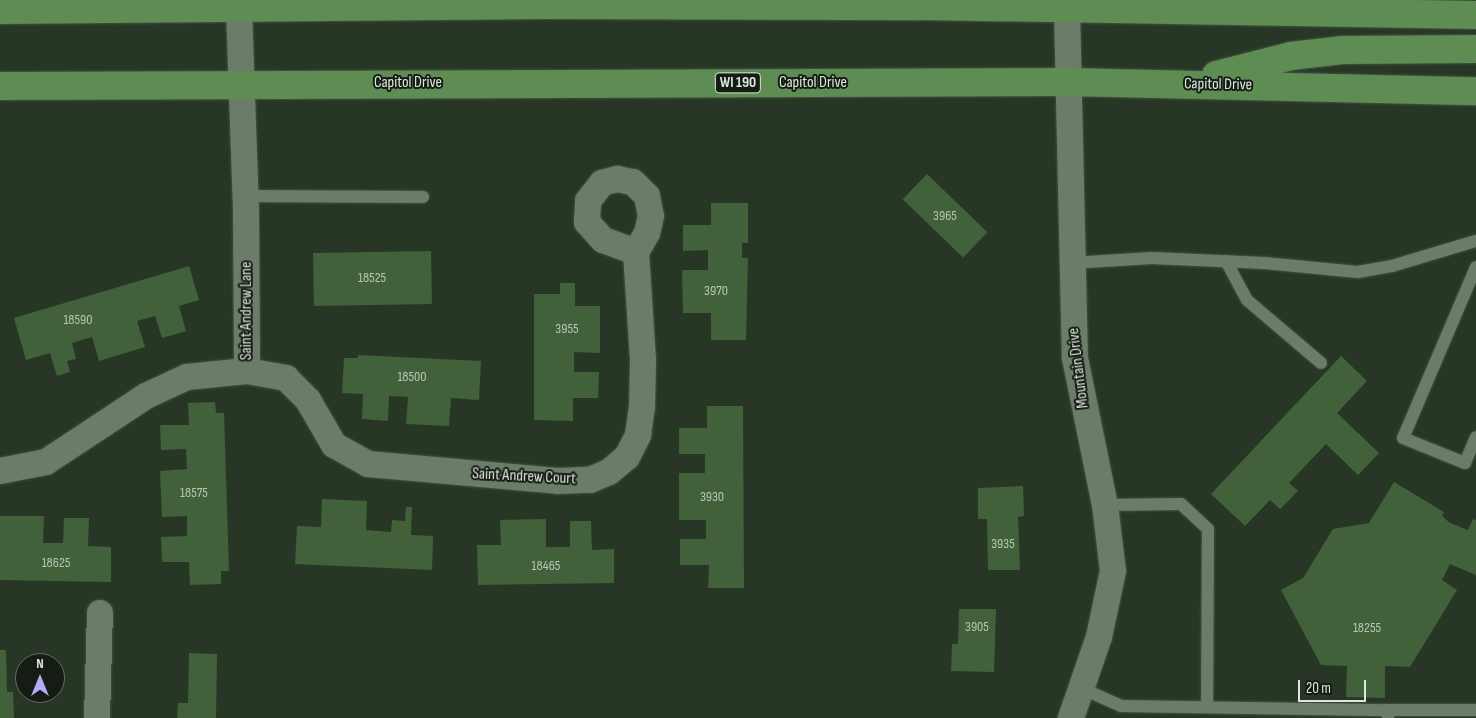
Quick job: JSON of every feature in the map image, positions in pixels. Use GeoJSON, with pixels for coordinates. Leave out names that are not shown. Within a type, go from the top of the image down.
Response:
{"type":"FeatureCollection","features":[{"type":"Feature","properties":{"kind":"main road"},"geometry":{"type":"LineString","coordinates":[[0,10],[238,5],[1067,4],[1476,15]]}},
{"type":"Feature","properties":{"kind":"main road"},"geometry":{"type":"LineString","coordinates":[[1179,84],[1291,56],[1343,50],[1476,49]]}},
{"type":"Feature","properties":{"kind":"main road","name":"Capitol Drive"},"geometry":{"type":"LineString","coordinates":[[0,86],[240,83],[1067,82],[1476,91]]}},
{"type":"Feature","properties":{"kind":"street","name":"Mountain Drive"},"geometry":{"type":"LineString","coordinates":[[1067,4],[1071,263],[1075,358],[1105,505],[1113,571],[1102,629],[1071,718]]}},
{"type":"Feature","properties":{"kind":"street","name":"Saint Andrew Lane"},"geometry":{"type":"LineString","coordinates":[[0,471],[46,462],[146,396],[187,377],[247,371],[246,196],[238,5]]}},
{"type":"Feature","properties":{"kind":"street","name":"Saint Andrew Court"},"geometry":{"type":"LineString","coordinates":[[247,371],[286,378],[308,400],[334,445],[368,464],[557,482],[590,480],[608,472],[627,457],[638,435],[642,408],[643,360],[636,252]]}},
{"type":"Feature","properties":{"kind":"street"},"geometry":{"type":"LineString","coordinates":[[97,718],[100,613]]}},
{"type":"Feature","properties":{"kind":"lane"},"geometry":{"type":"LineString","coordinates":[[246,196],[423,197]]}},
{"type":"Feature","properties":{"kind":"lane"},"geometry":{"type":"LineString","coordinates":[[1071,263],[1152,258],[1226,261],[1358,272],[1392,266],[1476,241]]}},
{"type":"Feature","properties":{"kind":"lane"},"geometry":{"type":"LineString","coordinates":[[1226,261],[1247,300],[1321,363]]}},
{"type":"Feature","properties":{"kind":"lane"},"geometry":{"type":"LineString","coordinates":[[1476,267],[1403,438],[1465,463],[1476,437]]}},
{"type":"Feature","properties":{"kind":"lane"},"geometry":{"type":"LineString","coordinates":[[1105,505],[1181,504],[1208,528],[1207,707]]}},
{"type":"Feature","properties":{"kind":"lane"},"geometry":{"type":"LineString","coordinates":[[1082,688],[1121,706],[1207,707],[1388,714],[1476,710]]}},
{"type":"Feature","properties":{"kind":"building"},"geometry":{"type":"Polygon","coordinates":[[[927,174],[987,232],[963,258],[903,199],[927,174]]]}},
{"type":"Feature","properties":{"kind":"building"},"geometry":{"type":"Polygon","coordinates":[[[711,203],[748,203],[748,243],[742,243],[742,258],[748,258],[746,340],[711,340],[711,313],[683,313],[682,270],[708,270],[708,250],[683,251],[683,225],[711,225],[711,203]]]}},
{"type":"Feature","properties":{"kind":"building"},"geometry":{"type":"Polygon","coordinates":[[[431,251],[432,304],[314,306],[313,253],[431,251]]]}},
{"type":"Feature","properties":{"kind":"building"},"geometry":{"type":"Polygon","coordinates":[[[189,266],[199,300],[179,306],[186,331],[162,338],[155,316],[137,321],[145,347],[99,361],[92,337],[72,343],[76,359],[67,361],[70,372],[57,376],[50,353],[26,360],[14,318],[189,266]]]}},
{"type":"Feature","properties":{"kind":"building"},"geometry":{"type":"Polygon","coordinates":[[[560,283],[575,283],[575,306],[600,306],[600,353],[574,352],[574,372],[599,372],[598,398],[573,398],[573,421],[534,420],[534,294],[560,294],[560,283]]]}},
{"type":"Feature","properties":{"kind":"building"},"geometry":{"type":"Polygon","coordinates":[[[358,355],[481,361],[479,400],[451,398],[449,426],[406,424],[408,397],[389,396],[388,421],[362,419],[363,394],[342,393],[344,358],[358,358],[358,355]]]}},
{"type":"Feature","properties":{"kind":"building"},"geometry":{"type":"Polygon","coordinates":[[[1341,356],[1367,381],[1337,413],[1379,453],[1358,475],[1326,444],[1289,483],[1298,491],[1280,509],[1270,500],[1245,526],[1211,494],[1341,356]]]}},
{"type":"Feature","properties":{"kind":"building"},"geometry":{"type":"Polygon","coordinates":[[[215,402],[216,413],[224,413],[229,571],[221,571],[221,584],[190,585],[189,562],[162,562],[161,537],[187,536],[187,516],[162,517],[160,471],[187,469],[186,449],[161,450],[160,425],[189,425],[188,403],[215,402]]]}},
{"type":"Feature","properties":{"kind":"building"},"geometry":{"type":"Polygon","coordinates":[[[707,406],[743,406],[744,588],[708,588],[709,565],[680,565],[680,539],[706,539],[706,520],[679,520],[679,473],[705,473],[705,454],[679,454],[679,428],[707,428],[707,406]]]}},
{"type":"Feature","properties":{"kind":"building"},"geometry":{"type":"Polygon","coordinates":[[[1394,482],[1444,512],[1442,516],[1450,523],[1468,530],[1473,519],[1476,520],[1476,575],[1450,564],[1442,580],[1457,590],[1410,667],[1385,666],[1385,698],[1346,697],[1347,666],[1321,665],[1281,590],[1303,578],[1333,529],[1369,523],[1394,482]]]}},
{"type":"Feature","properties":{"kind":"building"},"geometry":{"type":"Polygon","coordinates":[[[1023,486],[1024,516],[1018,517],[1020,570],[988,570],[987,519],[978,519],[978,488],[1023,486]]]}},
{"type":"Feature","properties":{"kind":"building"},"geometry":{"type":"Polygon","coordinates":[[[322,499],[367,501],[366,530],[391,532],[392,520],[405,521],[406,507],[412,507],[411,535],[433,536],[432,570],[295,564],[297,526],[321,527],[322,499]]]}},
{"type":"Feature","properties":{"kind":"building"},"geometry":{"type":"Polygon","coordinates":[[[0,516],[44,516],[43,543],[63,543],[64,518],[89,518],[88,546],[111,547],[111,582],[0,580],[0,516]]]}},
{"type":"Feature","properties":{"kind":"building"},"geometry":{"type":"Polygon","coordinates":[[[546,519],[546,547],[570,547],[570,521],[591,521],[592,550],[614,549],[614,583],[478,585],[477,545],[501,545],[500,520],[546,519]]]}},
{"type":"Feature","properties":{"kind":"building"},"geometry":{"type":"Polygon","coordinates":[[[959,609],[996,609],[994,672],[951,671],[952,644],[958,644],[959,609]]]}},
{"type":"Feature","properties":{"kind":"building"},"geometry":{"type":"Polygon","coordinates":[[[0,650],[6,650],[7,692],[13,692],[14,718],[0,718],[0,650]]]}},
{"type":"Feature","properties":{"kind":"building"},"geometry":{"type":"Polygon","coordinates":[[[189,653],[217,654],[216,718],[177,718],[178,703],[188,703],[189,653]]]}}]}
